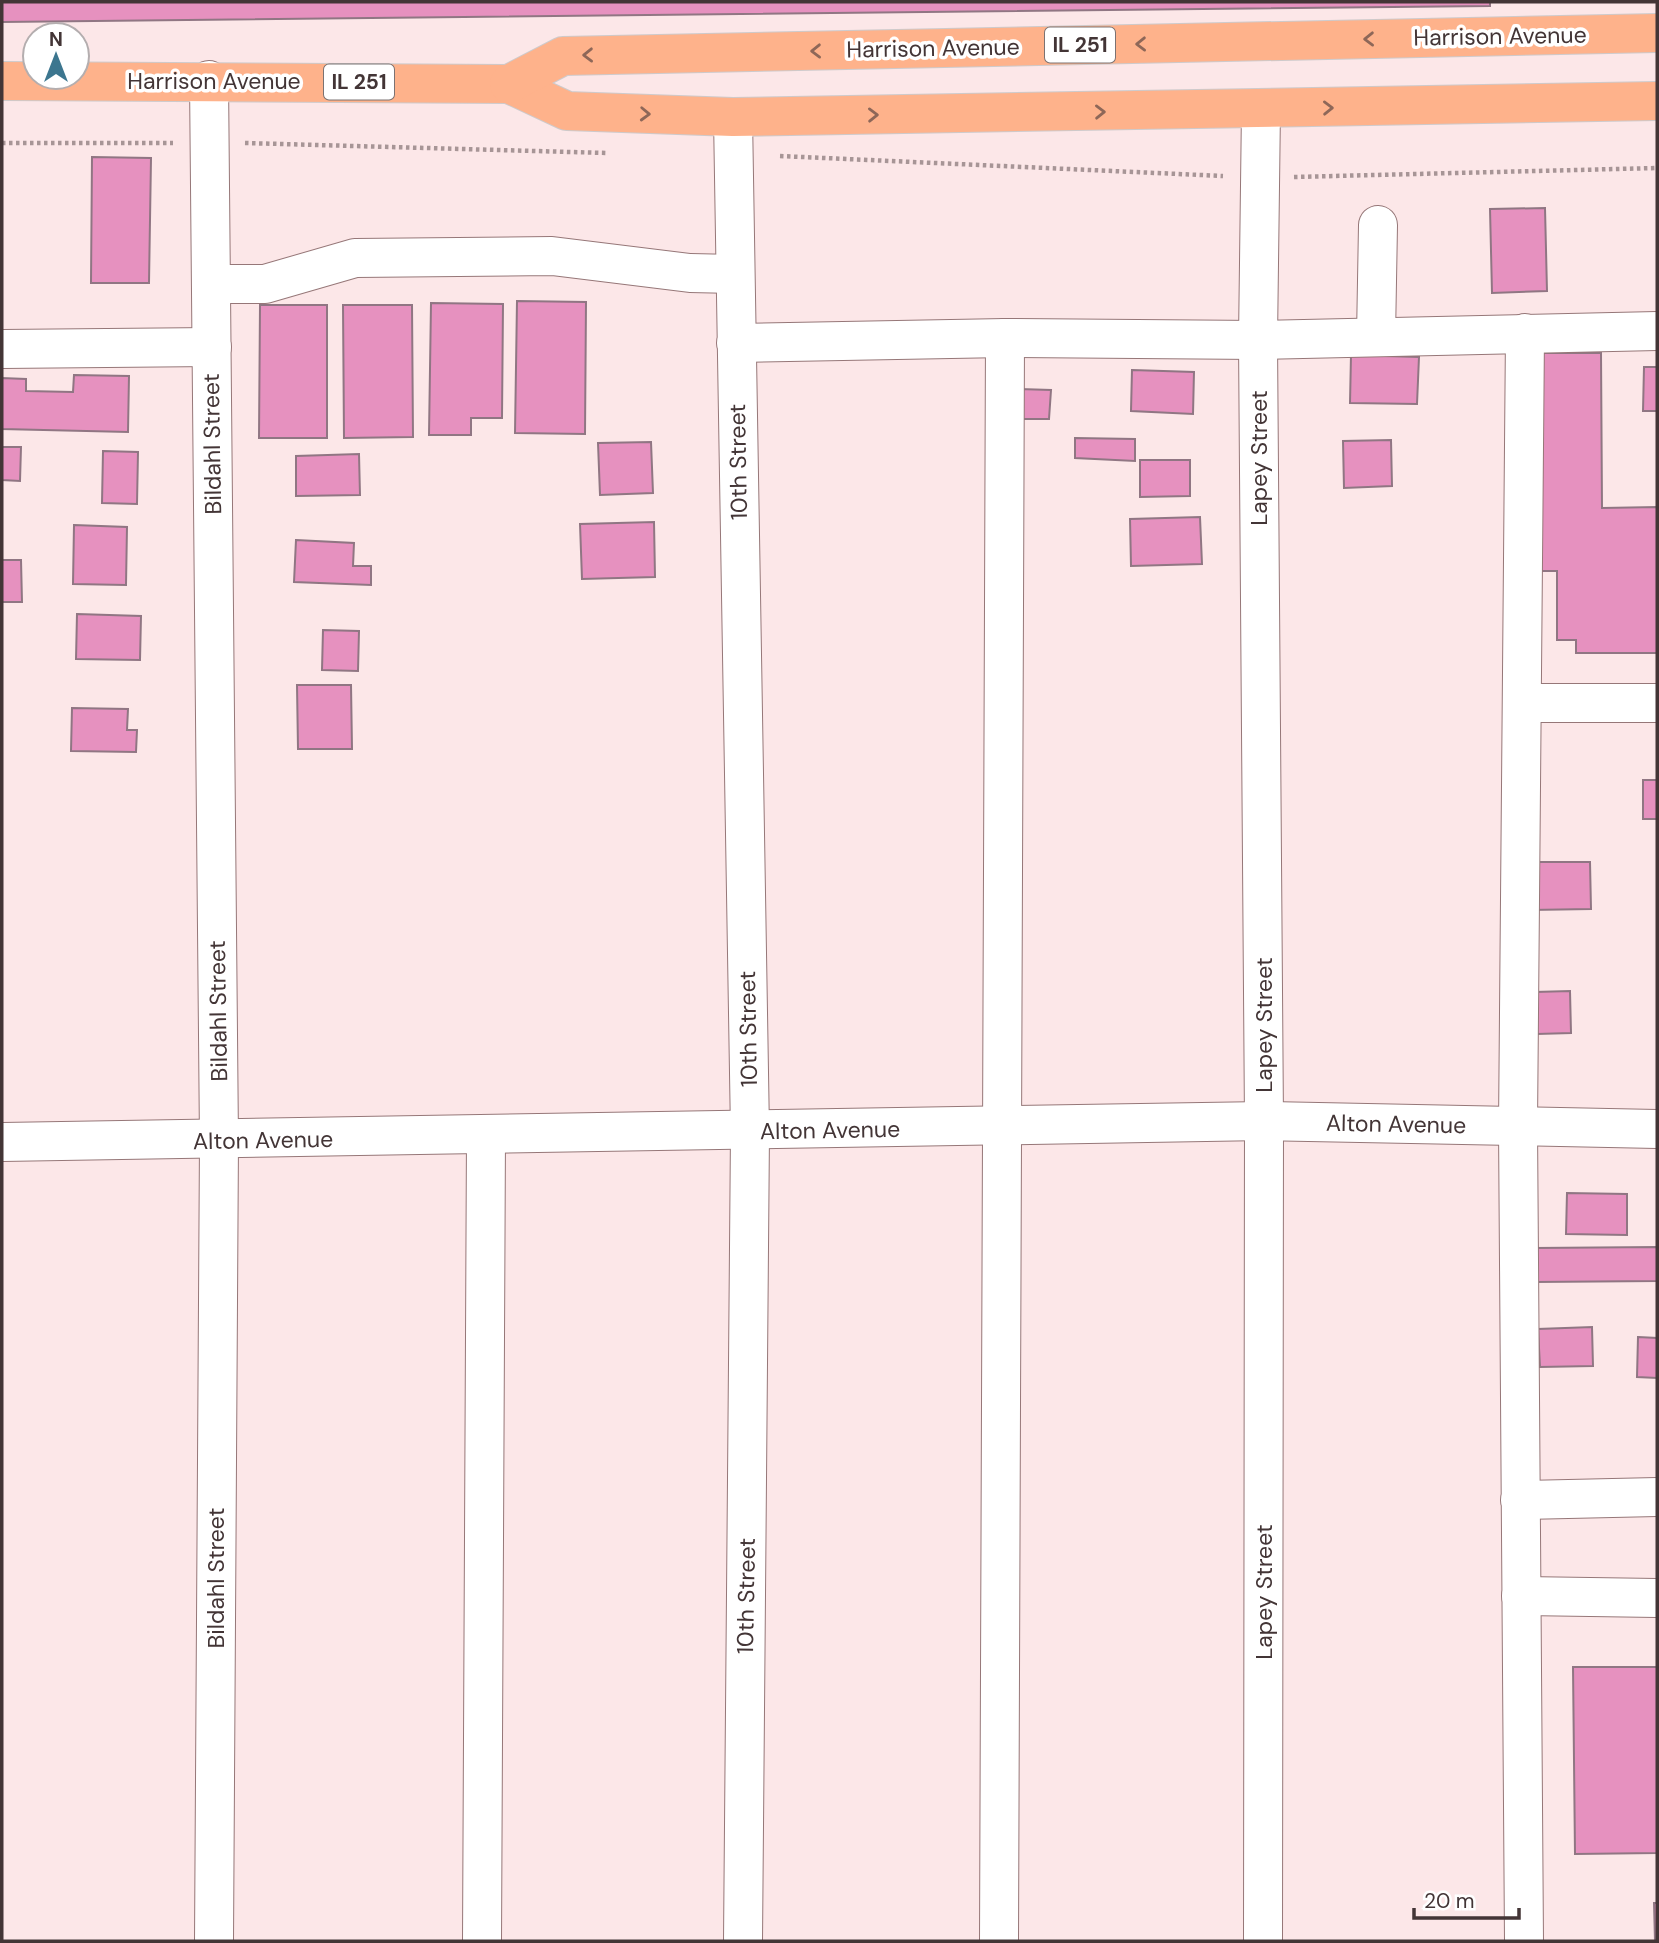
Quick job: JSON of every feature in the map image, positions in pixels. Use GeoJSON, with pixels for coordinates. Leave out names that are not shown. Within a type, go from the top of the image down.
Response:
{"type":"FeatureCollection","features":[{"type":"Feature","properties":{"kind":"main road","name":"Harrison Avenue"},"geometry":{"type":"LineString","coordinates":[[509,84],[563,56],[1657,33]]}},
{"type":"Feature","properties":{"kind":"main road","name":"Harrison Avenue"},"geometry":{"type":"LineString","coordinates":[[2,81],[209,80],[509,84],[567,111],[733,117],[1657,101]]}},
{"type":"Feature","properties":{"kind":"street","name":"Bildahl Street"},"geometry":{"type":"LineString","coordinates":[[209,80],[219,1141],[214,1941]]}},
{"type":"Feature","properties":{"kind":"street","name":"Lapey Street"},"geometry":{"type":"LineString","coordinates":[[1261,109],[1258,340],[1264,1121],[1263,1941]]}},
{"type":"Feature","properties":{"kind":"street","name":"10th Street"},"geometry":{"type":"LineString","coordinates":[[733,117],[750,1132],[743,1941]]}},
{"type":"Feature","properties":{"kind":"street"},"geometry":{"type":"LineString","coordinates":[[1376,337],[1378,225]]}},
{"type":"Feature","properties":{"kind":"street"},"geometry":{"type":"LineString","coordinates":[[211,285],[265,285],[355,258],[552,256],[690,274],[735,274]]}},
{"type":"Feature","properties":{"kind":"street"},"geometry":{"type":"LineString","coordinates":[[736,343],[1005,338],[1258,340],[1657,331]]}},
{"type":"Feature","properties":{"kind":"street"},"geometry":{"type":"LineString","coordinates":[[1524,1941],[1518,1126],[1525,333]]}},
{"type":"Feature","properties":{"kind":"street"},"geometry":{"type":"LineString","coordinates":[[999,1941],[1005,338]]}},
{"type":"Feature","properties":{"kind":"street"},"geometry":{"type":"LineString","coordinates":[[2,349],[212,347]]}},
{"type":"Feature","properties":{"kind":"street"},"geometry":{"type":"LineString","coordinates":[[1522,703],[1657,703]]}},
{"type":"Feature","properties":{"kind":"street","name":"Alton Avenue"},"geometry":{"type":"LineString","coordinates":[[2,1142],[219,1141],[1264,1121],[1657,1129]]}},
{"type":"Feature","properties":{"kind":"street"},"geometry":{"type":"LineString","coordinates":[[482,1941],[486,1136]]}},
{"type":"Feature","properties":{"kind":"street"},"geometry":{"type":"LineString","coordinates":[[1520,1500],[1657,1497]]}},
{"type":"Feature","properties":{"kind":"street"},"geometry":{"type":"LineString","coordinates":[[1521,1597],[1657,1598]]}},
{"type":"Feature","properties":{"kind":"path"},"geometry":{"type":"LineString","coordinates":[[2,143],[315,142],[613,153]]}},
{"type":"Feature","properties":{"kind":"path"},"geometry":{"type":"LineString","coordinates":[[733,156],[815,156],[1260,178],[1657,168]]}},
{"type":"Feature","properties":{"kind":"building"},"geometry":{"type":"Polygon","coordinates":[[[2,2],[1490,2],[1490,6],[2,22],[2,2]]]}},
{"type":"Feature","properties":{"kind":"building"},"geometry":{"type":"Polygon","coordinates":[[[92,157],[151,158],[149,283],[91,283],[92,157]]]}},
{"type":"Feature","properties":{"kind":"building"},"geometry":{"type":"Polygon","coordinates":[[[1545,208],[1547,291],[1492,293],[1490,209],[1545,208]]]}},
{"type":"Feature","properties":{"kind":"building"},"geometry":{"type":"Polygon","coordinates":[[[517,301],[586,302],[585,434],[515,433],[517,301]]]}},
{"type":"Feature","properties":{"kind":"building"},"geometry":{"type":"Polygon","coordinates":[[[431,303],[503,304],[502,418],[471,418],[471,435],[429,435],[431,303]]]}},
{"type":"Feature","properties":{"kind":"building"},"geometry":{"type":"Polygon","coordinates":[[[260,305],[327,305],[327,438],[259,438],[260,305]]]}},
{"type":"Feature","properties":{"kind":"building"},"geometry":{"type":"Polygon","coordinates":[[[343,305],[412,305],[413,437],[344,438],[343,305]]]}},
{"type":"Feature","properties":{"kind":"building"},"geometry":{"type":"Polygon","coordinates":[[[1539,353],[1601,353],[1602,508],[1657,507],[1657,653],[1576,653],[1576,640],[1557,640],[1557,571],[1528,571],[1539,353]]]}},
{"type":"Feature","properties":{"kind":"building"},"geometry":{"type":"Polygon","coordinates":[[[1351,355],[1419,357],[1417,404],[1350,403],[1351,355]]]}},
{"type":"Feature","properties":{"kind":"building"},"geometry":{"type":"Polygon","coordinates":[[[1644,367],[1657,367],[1657,411],[1643,411],[1644,367]]]}},
{"type":"Feature","properties":{"kind":"building"},"geometry":{"type":"Polygon","coordinates":[[[1132,370],[1194,372],[1193,414],[1131,411],[1132,370]]]}},
{"type":"Feature","properties":{"kind":"building"},"geometry":{"type":"Polygon","coordinates":[[[74,375],[129,376],[128,432],[2,429],[2,378],[26,379],[26,391],[73,392],[74,375]]]}},
{"type":"Feature","properties":{"kind":"building"},"geometry":{"type":"Polygon","coordinates":[[[1019,389],[1051,390],[1049,419],[1018,419],[1019,389]]]}},
{"type":"Feature","properties":{"kind":"building"},"geometry":{"type":"Polygon","coordinates":[[[1075,438],[1135,439],[1135,461],[1075,458],[1075,438]]]}},
{"type":"Feature","properties":{"kind":"building"},"geometry":{"type":"Polygon","coordinates":[[[1391,440],[1392,486],[1344,488],[1343,441],[1391,440]]]}},
{"type":"Feature","properties":{"kind":"building"},"geometry":{"type":"Polygon","coordinates":[[[651,442],[653,493],[600,495],[598,443],[651,442]]]}},
{"type":"Feature","properties":{"kind":"building"},"geometry":{"type":"Polygon","coordinates":[[[2,447],[21,447],[20,481],[2,480],[2,447]]]}},
{"type":"Feature","properties":{"kind":"building"},"geometry":{"type":"Polygon","coordinates":[[[103,451],[138,452],[137,504],[102,503],[103,451]]]}},
{"type":"Feature","properties":{"kind":"building"},"geometry":{"type":"Polygon","coordinates":[[[359,454],[360,495],[296,496],[296,456],[359,454]]]}},
{"type":"Feature","properties":{"kind":"building"},"geometry":{"type":"Polygon","coordinates":[[[1140,460],[1190,460],[1190,496],[1140,497],[1140,460]]]}},
{"type":"Feature","properties":{"kind":"building"},"geometry":{"type":"Polygon","coordinates":[[[1200,517],[1202,564],[1131,566],[1130,519],[1200,517]]]}},
{"type":"Feature","properties":{"kind":"building"},"geometry":{"type":"Polygon","coordinates":[[[654,522],[655,577],[582,579],[580,524],[654,522]]]}},
{"type":"Feature","properties":{"kind":"building"},"geometry":{"type":"Polygon","coordinates":[[[74,525],[127,527],[126,585],[73,584],[74,525]]]}},
{"type":"Feature","properties":{"kind":"building"},"geometry":{"type":"Polygon","coordinates":[[[296,540],[354,543],[353,566],[371,566],[371,585],[294,582],[296,540]]]}},
{"type":"Feature","properties":{"kind":"building"},"geometry":{"type":"Polygon","coordinates":[[[2,560],[21,560],[22,602],[2,602],[2,560]]]}},
{"type":"Feature","properties":{"kind":"building"},"geometry":{"type":"Polygon","coordinates":[[[77,614],[141,616],[140,660],[76,659],[77,614]]]}},
{"type":"Feature","properties":{"kind":"building"},"geometry":{"type":"Polygon","coordinates":[[[323,630],[359,631],[358,671],[322,670],[323,630]]]}},
{"type":"Feature","properties":{"kind":"building"},"geometry":{"type":"Polygon","coordinates":[[[297,685],[351,685],[352,749],[298,749],[297,685]]]}},
{"type":"Feature","properties":{"kind":"building"},"geometry":{"type":"Polygon","coordinates":[[[72,708],[128,709],[127,730],[137,730],[136,752],[71,751],[72,708]]]}},
{"type":"Feature","properties":{"kind":"building"},"geometry":{"type":"Polygon","coordinates":[[[1643,780],[1657,780],[1657,819],[1643,819],[1643,780]]]}},
{"type":"Feature","properties":{"kind":"building"},"geometry":{"type":"Polygon","coordinates":[[[1530,862],[1590,862],[1591,909],[1530,910],[1530,862]]]}},
{"type":"Feature","properties":{"kind":"building"},"geometry":{"type":"Polygon","coordinates":[[[1570,991],[1571,1033],[1537,1034],[1535,992],[1570,991]]]}},
{"type":"Feature","properties":{"kind":"building"},"geometry":{"type":"Polygon","coordinates":[[[1567,1193],[1627,1194],[1627,1235],[1566,1234],[1567,1193]]]}},
{"type":"Feature","properties":{"kind":"building"},"geometry":{"type":"Polygon","coordinates":[[[1657,1247],[1657,1281],[1535,1282],[1534,1248],[1657,1247]]]}},
{"type":"Feature","properties":{"kind":"building"},"geometry":{"type":"Polygon","coordinates":[[[1592,1327],[1593,1366],[1540,1367],[1538,1329],[1592,1327]]]}},
{"type":"Feature","properties":{"kind":"building"},"geometry":{"type":"Polygon","coordinates":[[[1638,1337],[1657,1338],[1657,1378],[1637,1377],[1638,1337]]]}},
{"type":"Feature","properties":{"kind":"building"},"geometry":{"type":"Polygon","coordinates":[[[1573,1667],[1657,1667],[1657,1853],[1575,1854],[1573,1667]]]}},
{"type":"Feature","properties":{"kind":"building"},"geometry":{"type":"Polygon","coordinates":[[[1654,1903],[1657,1903],[1657,1941],[1655,1941],[1654,1903]]]}}]}
